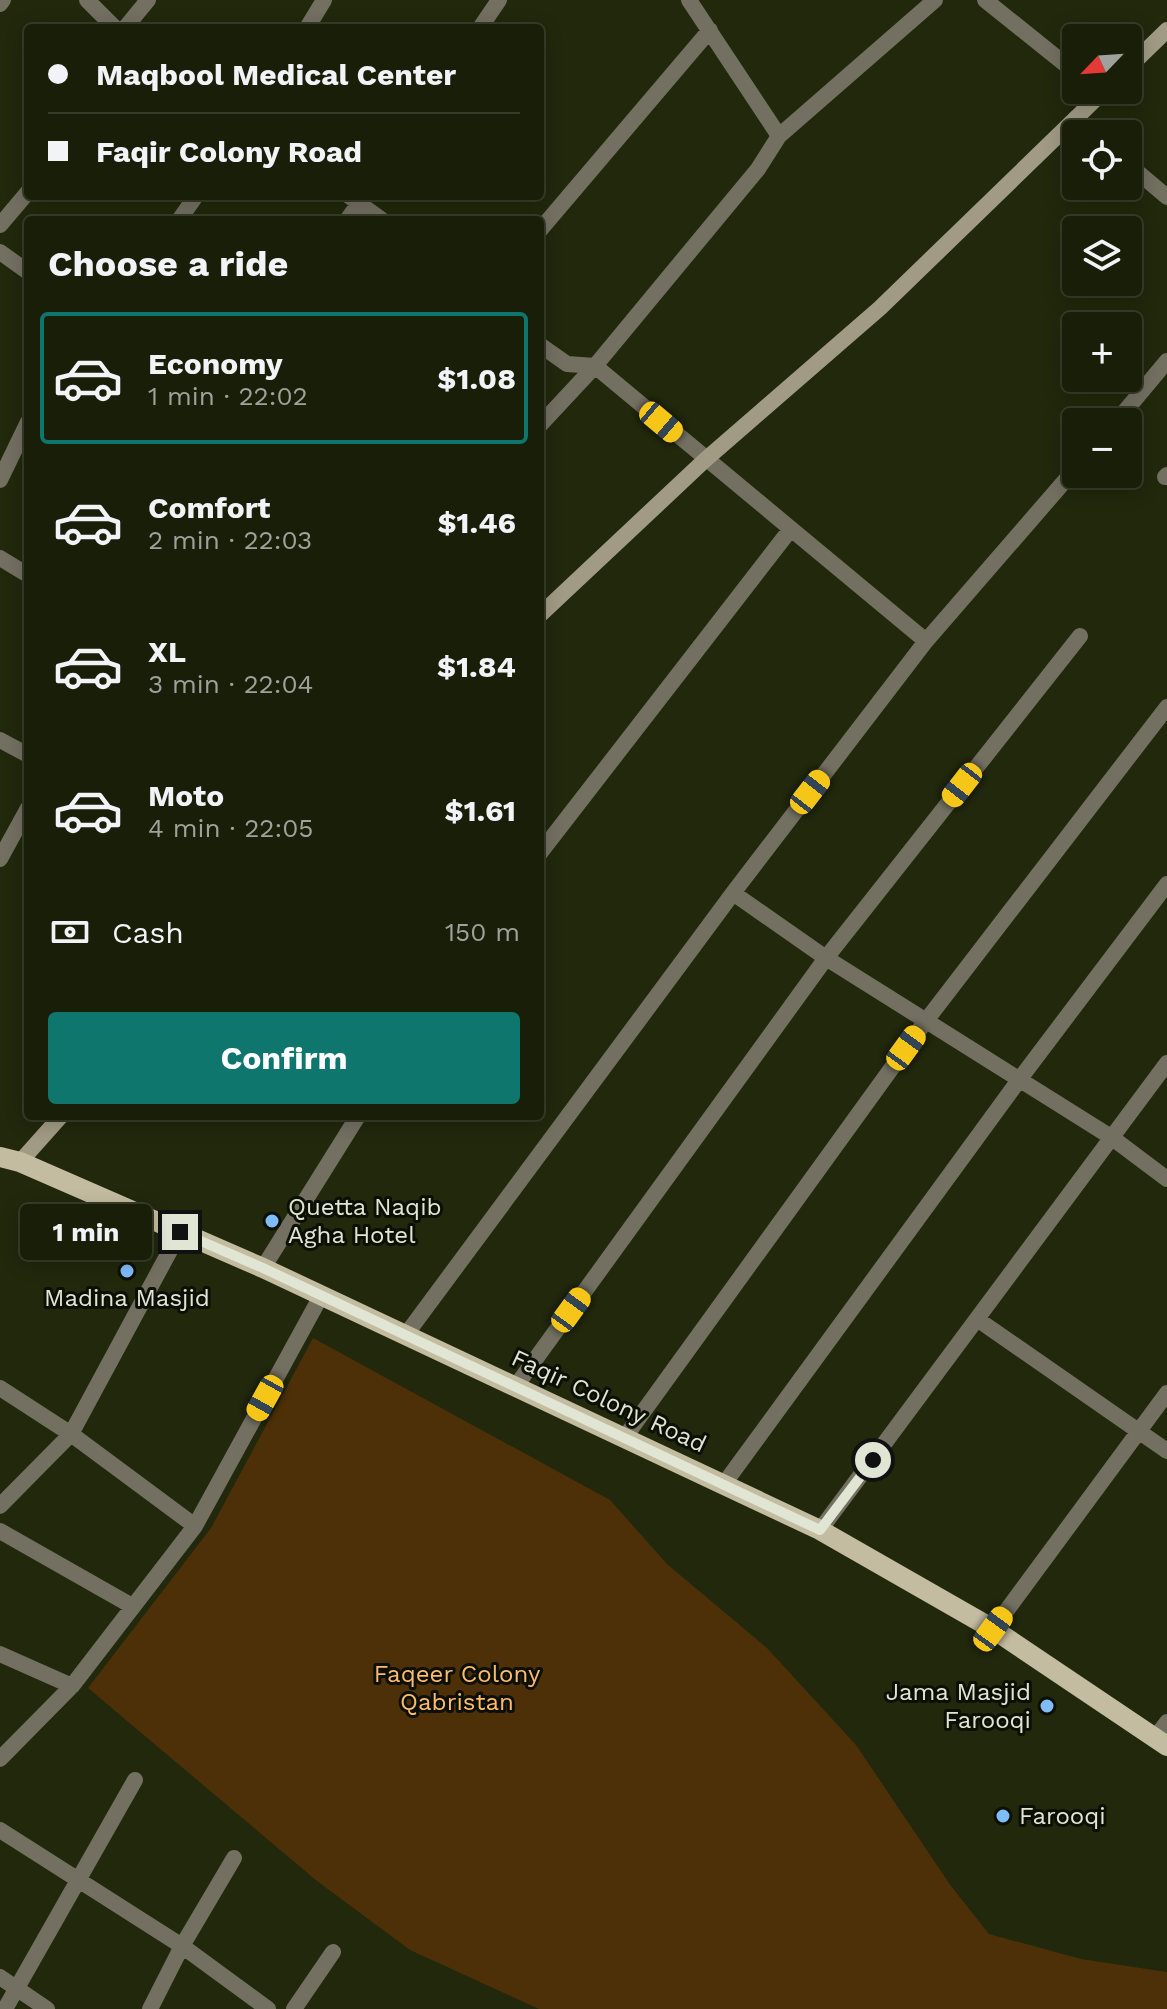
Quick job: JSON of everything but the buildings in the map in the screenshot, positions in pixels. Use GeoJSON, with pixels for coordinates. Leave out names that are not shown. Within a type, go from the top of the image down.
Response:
{"type":"FeatureCollection","features":[{"type":"Feature","properties":{"kind":"main road"},"geometry":{"type":"LineString","coordinates":[[1142,54],[1167,30]]}},
{"type":"Feature","properties":{"kind":"main road"},"geometry":{"type":"LineString","coordinates":[[544,611],[705,460],[880,308],[1089,104]]}},
{"type":"Feature","properties":{"kind":"main road"},"geometry":{"type":"LineString","coordinates":[[10,1160],[56,1120]]}},
{"type":"Feature","properties":{"kind":"main road","name":"Faqir Colony Road"},"geometry":{"type":"LineString","coordinates":[[10,1160],[263,1268],[820,1530],[993,1629],[1163,1735]]}},
{"type":"Feature","properties":{"kind":"street"},"geometry":{"type":"LineString","coordinates":[[87,0],[111,24]]}},
{"type":"Feature","properties":{"kind":"street"},"geometry":{"type":"LineString","coordinates":[[128,24],[148,0]]}},
{"type":"Feature","properties":{"kind":"street"},"geometry":{"type":"LineString","coordinates":[[309,24],[324,0]]}},
{"type":"Feature","properties":{"kind":"street"},"geometry":{"type":"LineString","coordinates":[[483,24],[499,0]]}},
{"type":"Feature","properties":{"kind":"street"},"geometry":{"type":"LineString","coordinates":[[689,0],[779,136]]}},
{"type":"Feature","properties":{"kind":"street"},"geometry":{"type":"LineString","coordinates":[[544,421],[595,366],[758,169],[779,136],[935,0]]}},
{"type":"Feature","properties":{"kind":"street"},"geometry":{"type":"LineString","coordinates":[[985,0],[1062,62]]}},
{"type":"Feature","properties":{"kind":"street"},"geometry":{"type":"LineString","coordinates":[[544,225],[710,30]]}},
{"type":"Feature","properties":{"kind":"street"},"geometry":{"type":"LineString","coordinates":[[1142,176],[1167,197]]}},
{"type":"Feature","properties":{"kind":"street"},"geometry":{"type":"LineString","coordinates":[[0,225],[24,197]]}},
{"type":"Feature","properties":{"kind":"street"},"geometry":{"type":"LineString","coordinates":[[360,200],[378,216]]}},
{"type":"Feature","properties":{"kind":"street"},"geometry":{"type":"LineString","coordinates":[[0,252],[24,269]]}},
{"type":"Feature","properties":{"kind":"street"},"geometry":{"type":"LineString","coordinates":[[544,348],[567,364],[595,366],[926,641]]}},
{"type":"Feature","properties":{"kind":"street"},"geometry":{"type":"LineString","coordinates":[[1128,408],[1167,361]]}},
{"type":"Feature","properties":{"kind":"street"},"geometry":{"type":"LineString","coordinates":[[0,480],[24,430]]}},
{"type":"Feature","properties":{"kind":"street"},"geometry":{"type":"LineString","coordinates":[[405,1336],[733,893],[926,641],[1062,484]]}},
{"type":"Feature","properties":{"kind":"street"},"geometry":{"type":"LineString","coordinates":[[544,848],[790,530]]}},
{"type":"Feature","properties":{"kind":"street"},"geometry":{"type":"LineString","coordinates":[[0,558],[24,573]]}},
{"type":"Feature","properties":{"kind":"street"},"geometry":{"type":"LineString","coordinates":[[516,1386],[826,958],[1080,636]]}},
{"type":"Feature","properties":{"kind":"street"},"geometry":{"type":"LineString","coordinates":[[625,1437],[925,1022],[1167,707]]}},
{"type":"Feature","properties":{"kind":"street"},"geometry":{"type":"LineString","coordinates":[[0,740],[24,753]]}},
{"type":"Feature","properties":{"kind":"street"},"geometry":{"type":"LineString","coordinates":[[0,859],[24,815]]}},
{"type":"Feature","properties":{"kind":"street"},"geometry":{"type":"LineString","coordinates":[[724,1484],[1019,1080],[1167,884]]}},
{"type":"Feature","properties":{"kind":"street"},"geometry":{"type":"LineString","coordinates":[[733,893],[925,1022],[1111,1137],[1167,1179]]}},
{"type":"Feature","properties":{"kind":"street"},"geometry":{"type":"LineString","coordinates":[[820,1530],[1167,1063]]}},
{"type":"Feature","properties":{"kind":"street"},"geometry":{"type":"LineString","coordinates":[[263,1268],[356,1120]]}},
{"type":"Feature","properties":{"kind":"street"},"geometry":{"type":"LineString","coordinates":[[0,1506],[71,1434],[180,1232]]}},
{"type":"Feature","properties":{"kind":"street"},"geometry":{"type":"LineString","coordinates":[[0,1759],[72,1686],[195,1526],[321,1296]]}},
{"type":"Feature","properties":{"kind":"street"},"geometry":{"type":"LineString","coordinates":[[977,1319],[1167,1451]]}},
{"type":"Feature","properties":{"kind":"street"},"geometry":{"type":"LineString","coordinates":[[0,1388],[71,1434],[195,1526]]}},
{"type":"Feature","properties":{"kind":"street"},"geometry":{"type":"LineString","coordinates":[[993,1629],[1167,1393]]}},
{"type":"Feature","properties":{"kind":"street"},"geometry":{"type":"LineString","coordinates":[[0,1531],[132,1606]]}},
{"type":"Feature","properties":{"kind":"street"},"geometry":{"type":"LineString","coordinates":[[0,1654],[72,1686]]}},
{"type":"Feature","properties":{"kind":"street"},"geometry":{"type":"LineString","coordinates":[[5,2009],[135,1780]]}},
{"type":"Feature","properties":{"kind":"street"},"geometry":{"type":"LineString","coordinates":[[0,1830],[182,1946],[268,2009]]}},
{"type":"Feature","properties":{"kind":"street"},"geometry":{"type":"LineString","coordinates":[[150,2009],[182,1946],[234,1858]]}},
{"type":"Feature","properties":{"kind":"street"},"geometry":{"type":"LineString","coordinates":[[294,2009],[333,1952]]}},
{"type":"Feature","properties":{"kind":"street"},"geometry":{"type":"LineString","coordinates":[[0,1977],[47,2009]]}},
{"type":"Feature","properties":{"kind":"green space","name":"Faqeer Colony Qabristan"},"geometry":{"type":"Polygon","coordinates":[[[313,1338],[610,1500],[667,1564],[767,1648],[856,1745],[951,1886],[989,1934],[1081,1959],[1167,1972],[1167,2009],[539,2009],[410,1950],[317,1881],[88,1688],[211,1528],[313,1338]]]}},
{"type":"Feature","properties":{"kind":"place","name":"Quetta Naqib Agha Hotel"},"geometry":{"type":"Point","coordinates":[272,1221]}},
{"type":"Feature","properties":{"kind":"place","name":"Madina Masjid"},"geometry":{"type":"Point","coordinates":[127,1271]}},
{"type":"Feature","properties":{"kind":"place","name":"Jama Masjid Farooqi"},"geometry":{"type":"Point","coordinates":[1047,1706]}},
{"type":"Feature","properties":{"kind":"place","name":"Farooqi"},"geometry":{"type":"Point","coordinates":[1003,1816]}},
{"type":"Feature","properties":{"kind":"route"},"geometry":{"type":"LineString","coordinates":[[180,1232],[820,1530],[873,1460]]}}]}
